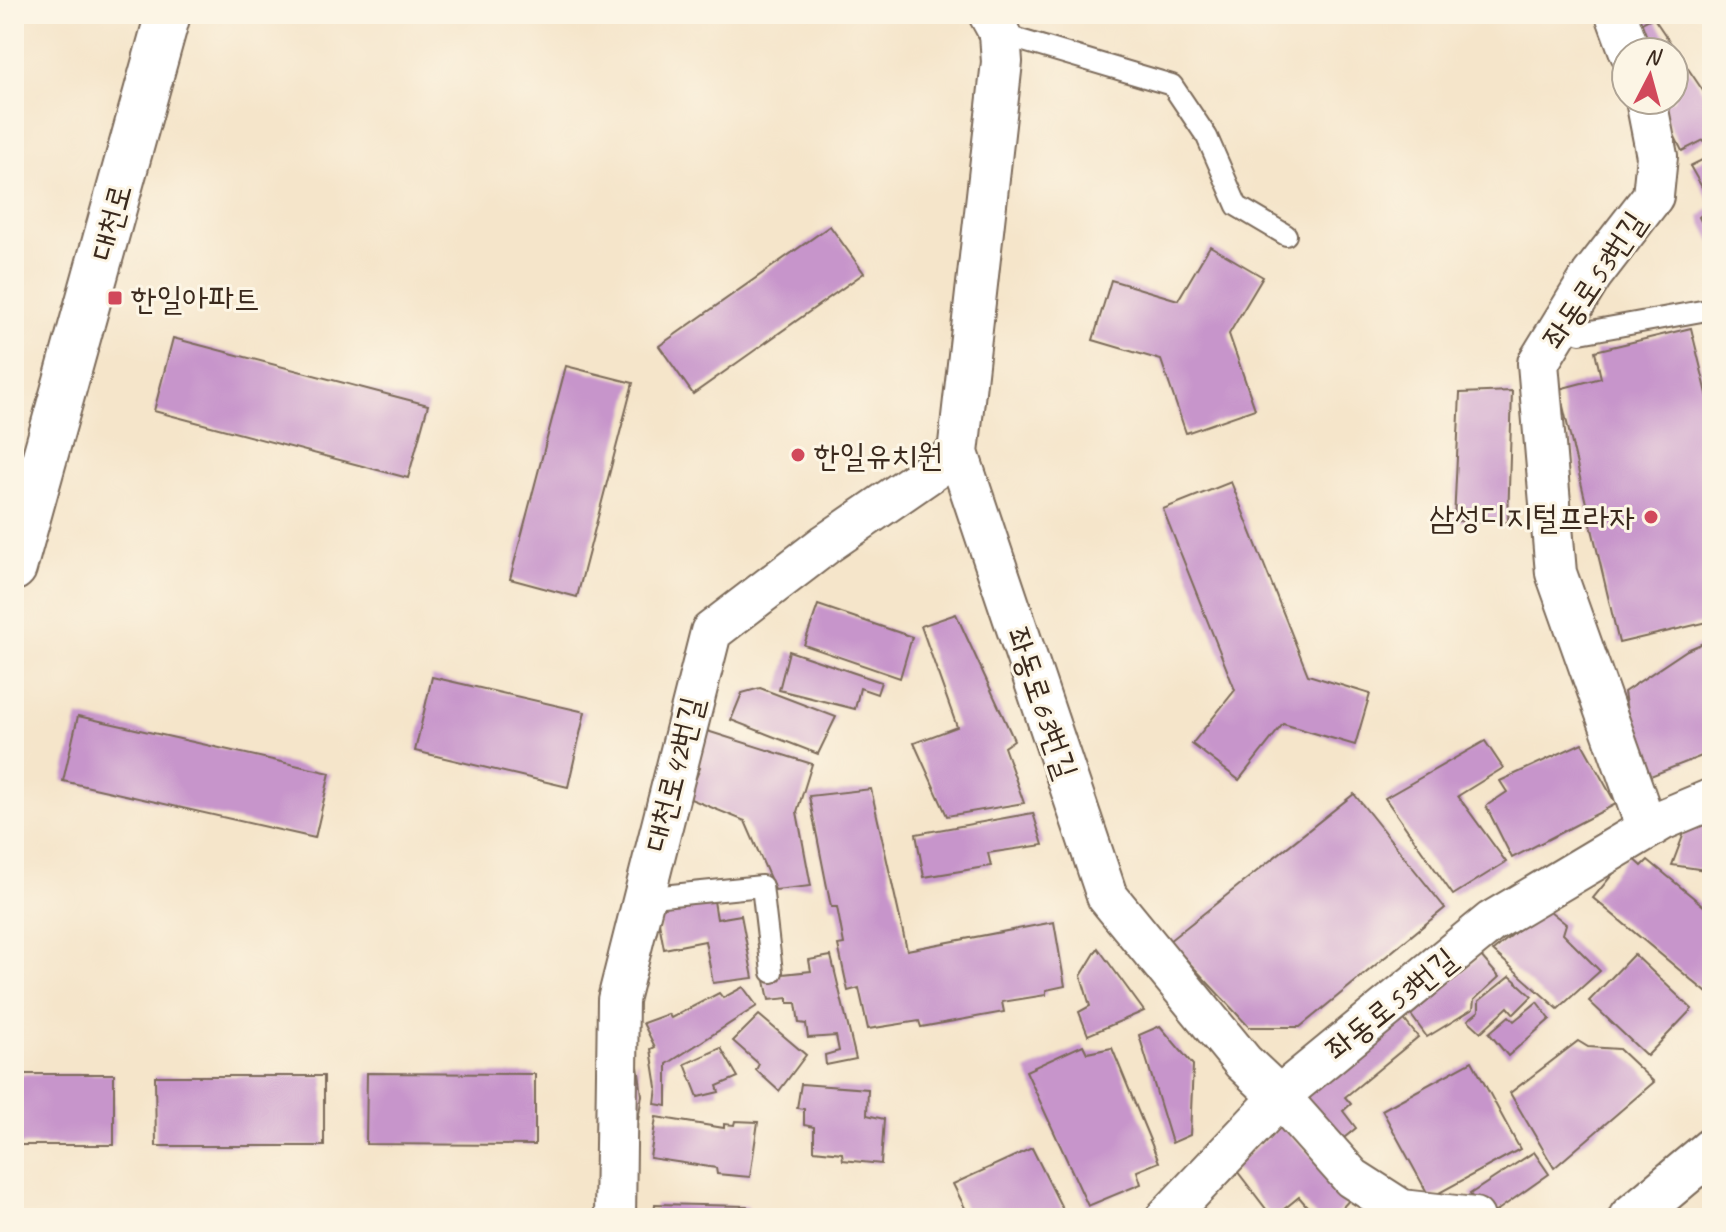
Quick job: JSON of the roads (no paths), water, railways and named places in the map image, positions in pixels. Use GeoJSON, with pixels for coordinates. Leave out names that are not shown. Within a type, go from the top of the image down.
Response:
{"type":"FeatureCollection","features":[{"type":"Feature","properties":{"kind":"street","name":"대천로"},"geometry":{"type":"LineString","coordinates":[[14,568],[26,485],[168,14]]}},
{"type":"Feature","properties":{"kind":"street"},"geometry":{"type":"LineString","coordinates":[[1616,14],[1624,36]]}},
{"type":"Feature","properties":{"kind":"street","name":"좌동로63번길"},"geometry":{"type":"LineString","coordinates":[[994,24],[1002,62],[958,453],[1107,896],[1243,1062],[1280,1097],[1352,1178],[1402,1210],[1474,1218]]}},
{"type":"Feature","properties":{"kind":"street","name":"좌동로53번길"},"geometry":{"type":"LineString","coordinates":[[1647,829],[1556,573],[1538,363],[1592,275],[1653,196],[1657,156],[1649,116]]}},
{"type":"Feature","properties":{"kind":"street","name":"대천로42번길"},"geometry":{"type":"LineString","coordinates":[[615,1218],[618,1000],[711,632],[826,544],[958,453]]}},
{"type":"Feature","properties":{"kind":"street","name":"좌동로53번길"},"geometry":{"type":"LineString","coordinates":[[1166,1218],[1280,1097],[1491,922],[1647,829],[1712,799]]}},
{"type":"Feature","properties":{"kind":"street"},"geometry":{"type":"LineString","coordinates":[[1631,1218],[1712,1150]]}},
{"type":"Feature","properties":{"kind":"lane"},"geometry":{"type":"LineString","coordinates":[[994,24],[1172,85],[1207,137],[1237,206],[1286,235]]}},
{"type":"Feature","properties":{"kind":"lane"},"geometry":{"type":"LineString","coordinates":[[1580,333],[1707,310],[1712,313]]}},
{"type":"Feature","properties":{"kind":"lane"},"geometry":{"type":"LineString","coordinates":[[642,898],[762,886],[772,972]]}},
{"type":"Feature","properties":{"kind":"place","name":"한일아파트"},"geometry":{"type":"Point","coordinates":[115,298]}},
{"type":"Feature","properties":{"kind":"place","name":"한일유치원"},"geometry":{"type":"Point","coordinates":[798,455]}},
{"type":"Feature","properties":{"kind":"place","name":"삼성디지털프라자"},"geometry":{"type":"Point","coordinates":[1651,517]}}]}
